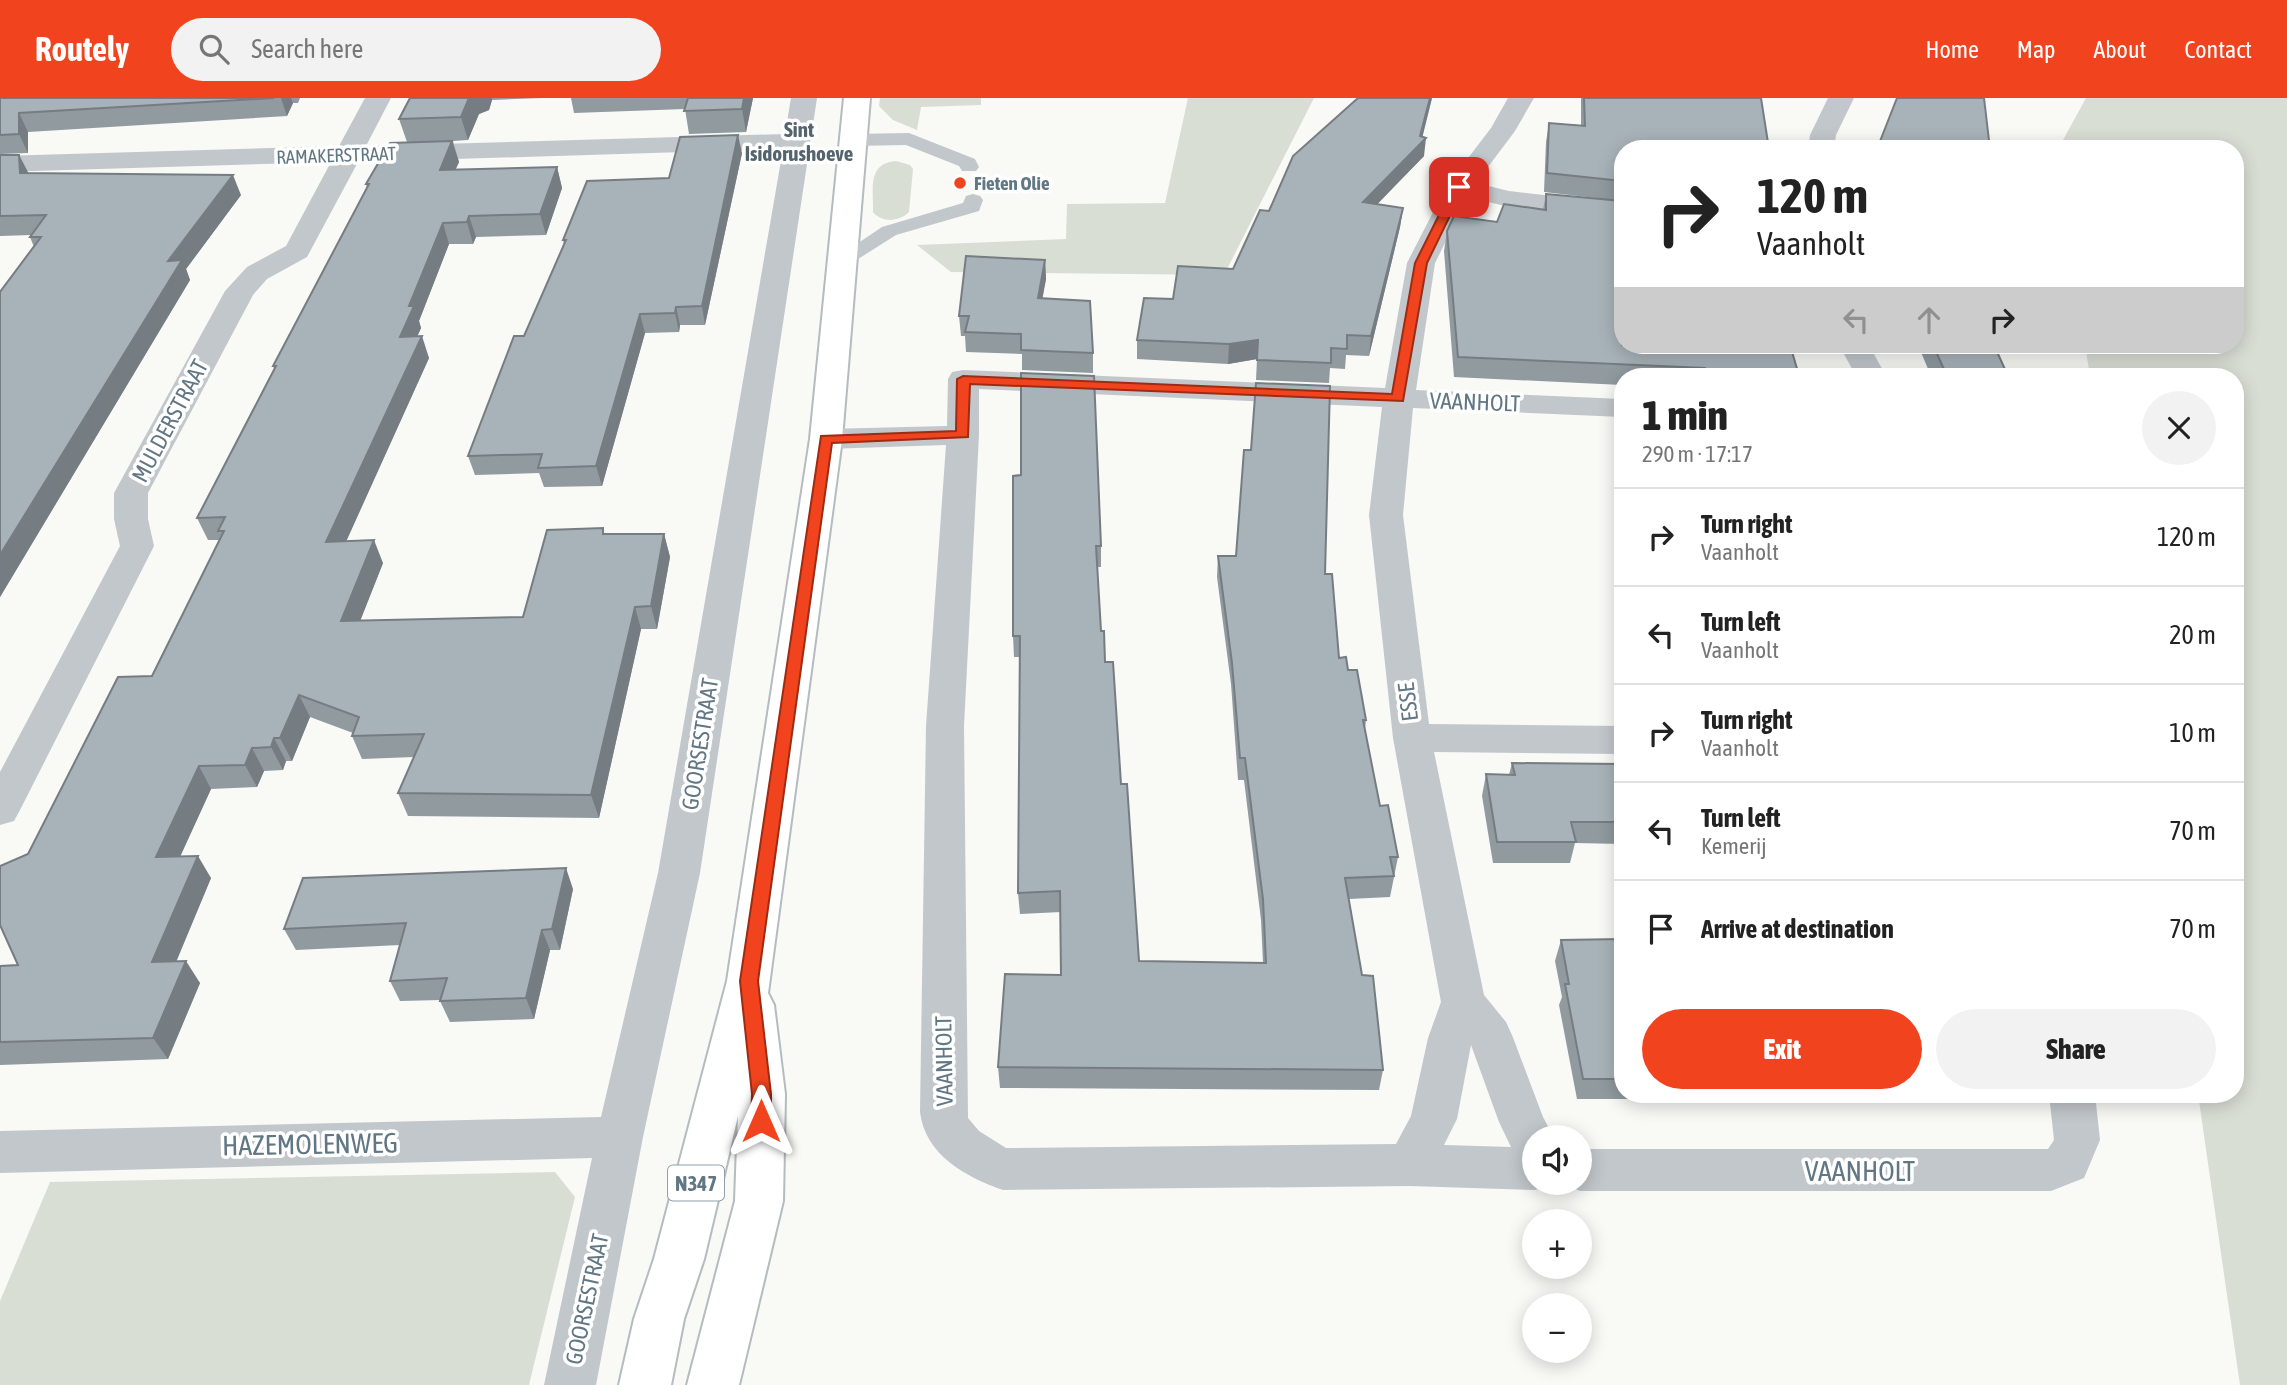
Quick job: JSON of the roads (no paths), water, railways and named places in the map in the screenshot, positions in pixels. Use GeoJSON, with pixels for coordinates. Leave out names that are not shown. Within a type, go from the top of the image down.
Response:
{"type":"FeatureCollection","features":[{"type":"Feature","properties":{"kind":"main road","name":"N347"},"geometry":{"type":"LineString","coordinates":[[645,1385],[659,1319],[679,1259],[749,981],[826,439],[857,98]]}},
{"type":"Feature","properties":{"kind":"main road","name":"N347"},"geometry":{"type":"LineString","coordinates":[[713,1385],[759,1201],[762,1094],[749,981]]}},
{"type":"Feature","properties":{"kind":"street","name":"MULDERSTRAAT"},"geometry":{"type":"LineString","coordinates":[[0,810],[137,546],[131,519],[131,493],[240,290],[257,274],[297,251],[378,98]]}},
{"type":"Feature","properties":{"kind":"street","name":"GOORSESTRAAT"},"geometry":{"type":"LineString","coordinates":[[570,1385],[620,1137],[679,873],[804,98]]}},
{"type":"Feature","properties":{"kind":"street","name":"ESSE"},"geometry":{"type":"LineString","coordinates":[[1521,98],[1502,131],[1459,187],[1421,263],[1391,442],[1386,515],[1412,738],[1463,1002],[1490,1035],[1524,1125]]}},
{"type":"Feature","properties":{"kind":"street"},"geometry":{"type":"LineString","coordinates":[[1822,140],[1840,98]]}},
{"type":"Feature","properties":{"kind":"street","name":"RAMAKERSTRAAT"},"geometry":{"type":"LineString","coordinates":[[0,164],[799,141]]}},
{"type":"Feature","properties":{"kind":"street"},"geometry":{"type":"LineString","coordinates":[[1459,187],[1509,199],[1614,211]]}},
{"type":"Feature","properties":{"kind":"street","name":"VAANHOLT"},"geometry":{"type":"LineString","coordinates":[[1522,1169],[1410,1165],[1003,1169],[971,1152],[955,1137],[945,1122],[945,726],[963,435],[963,379],[1614,408]]}},
{"type":"Feature","properties":{"kind":"street"},"geometry":{"type":"LineString","coordinates":[[826,439],[963,435]]}},
{"type":"Feature","properties":{"kind":"street"},"geometry":{"type":"LineString","coordinates":[[1412,738],[1614,740]]}},
{"type":"Feature","properties":{"kind":"street"},"geometry":{"type":"LineString","coordinates":[[1410,1165],[1434,1119],[1450,1038],[1463,1002]]}},
{"type":"Feature","properties":{"kind":"street","name":"VAANHOLT"},"geometry":{"type":"LineString","coordinates":[[1592,1170],[2051,1170],[2067,1163],[2077,1140],[2073,1103]]}},
{"type":"Feature","properties":{"kind":"street","name":"HAZEMOLENWEG"},"geometry":{"type":"LineString","coordinates":[[0,1152],[620,1137]]}},
{"type":"Feature","properties":{"kind":"lane"},"geometry":{"type":"LineString","coordinates":[[853,140],[909,139],[968,163],[969,167]]}},
{"type":"Feature","properties":{"kind":"lane"},"geometry":{"type":"LineString","coordinates":[[840,262],[889,231],[972,208],[973,200]]}},
{"type":"Feature","properties":{"kind":"place","name":"Fieten Olie"},"geometry":{"type":"Point","coordinates":[960,183]}},
{"type":"Feature","properties":{"kind":"district","name":"Sint Isidorushoeve"},"geometry":{"type":"Point","coordinates":[799,141]}}]}
